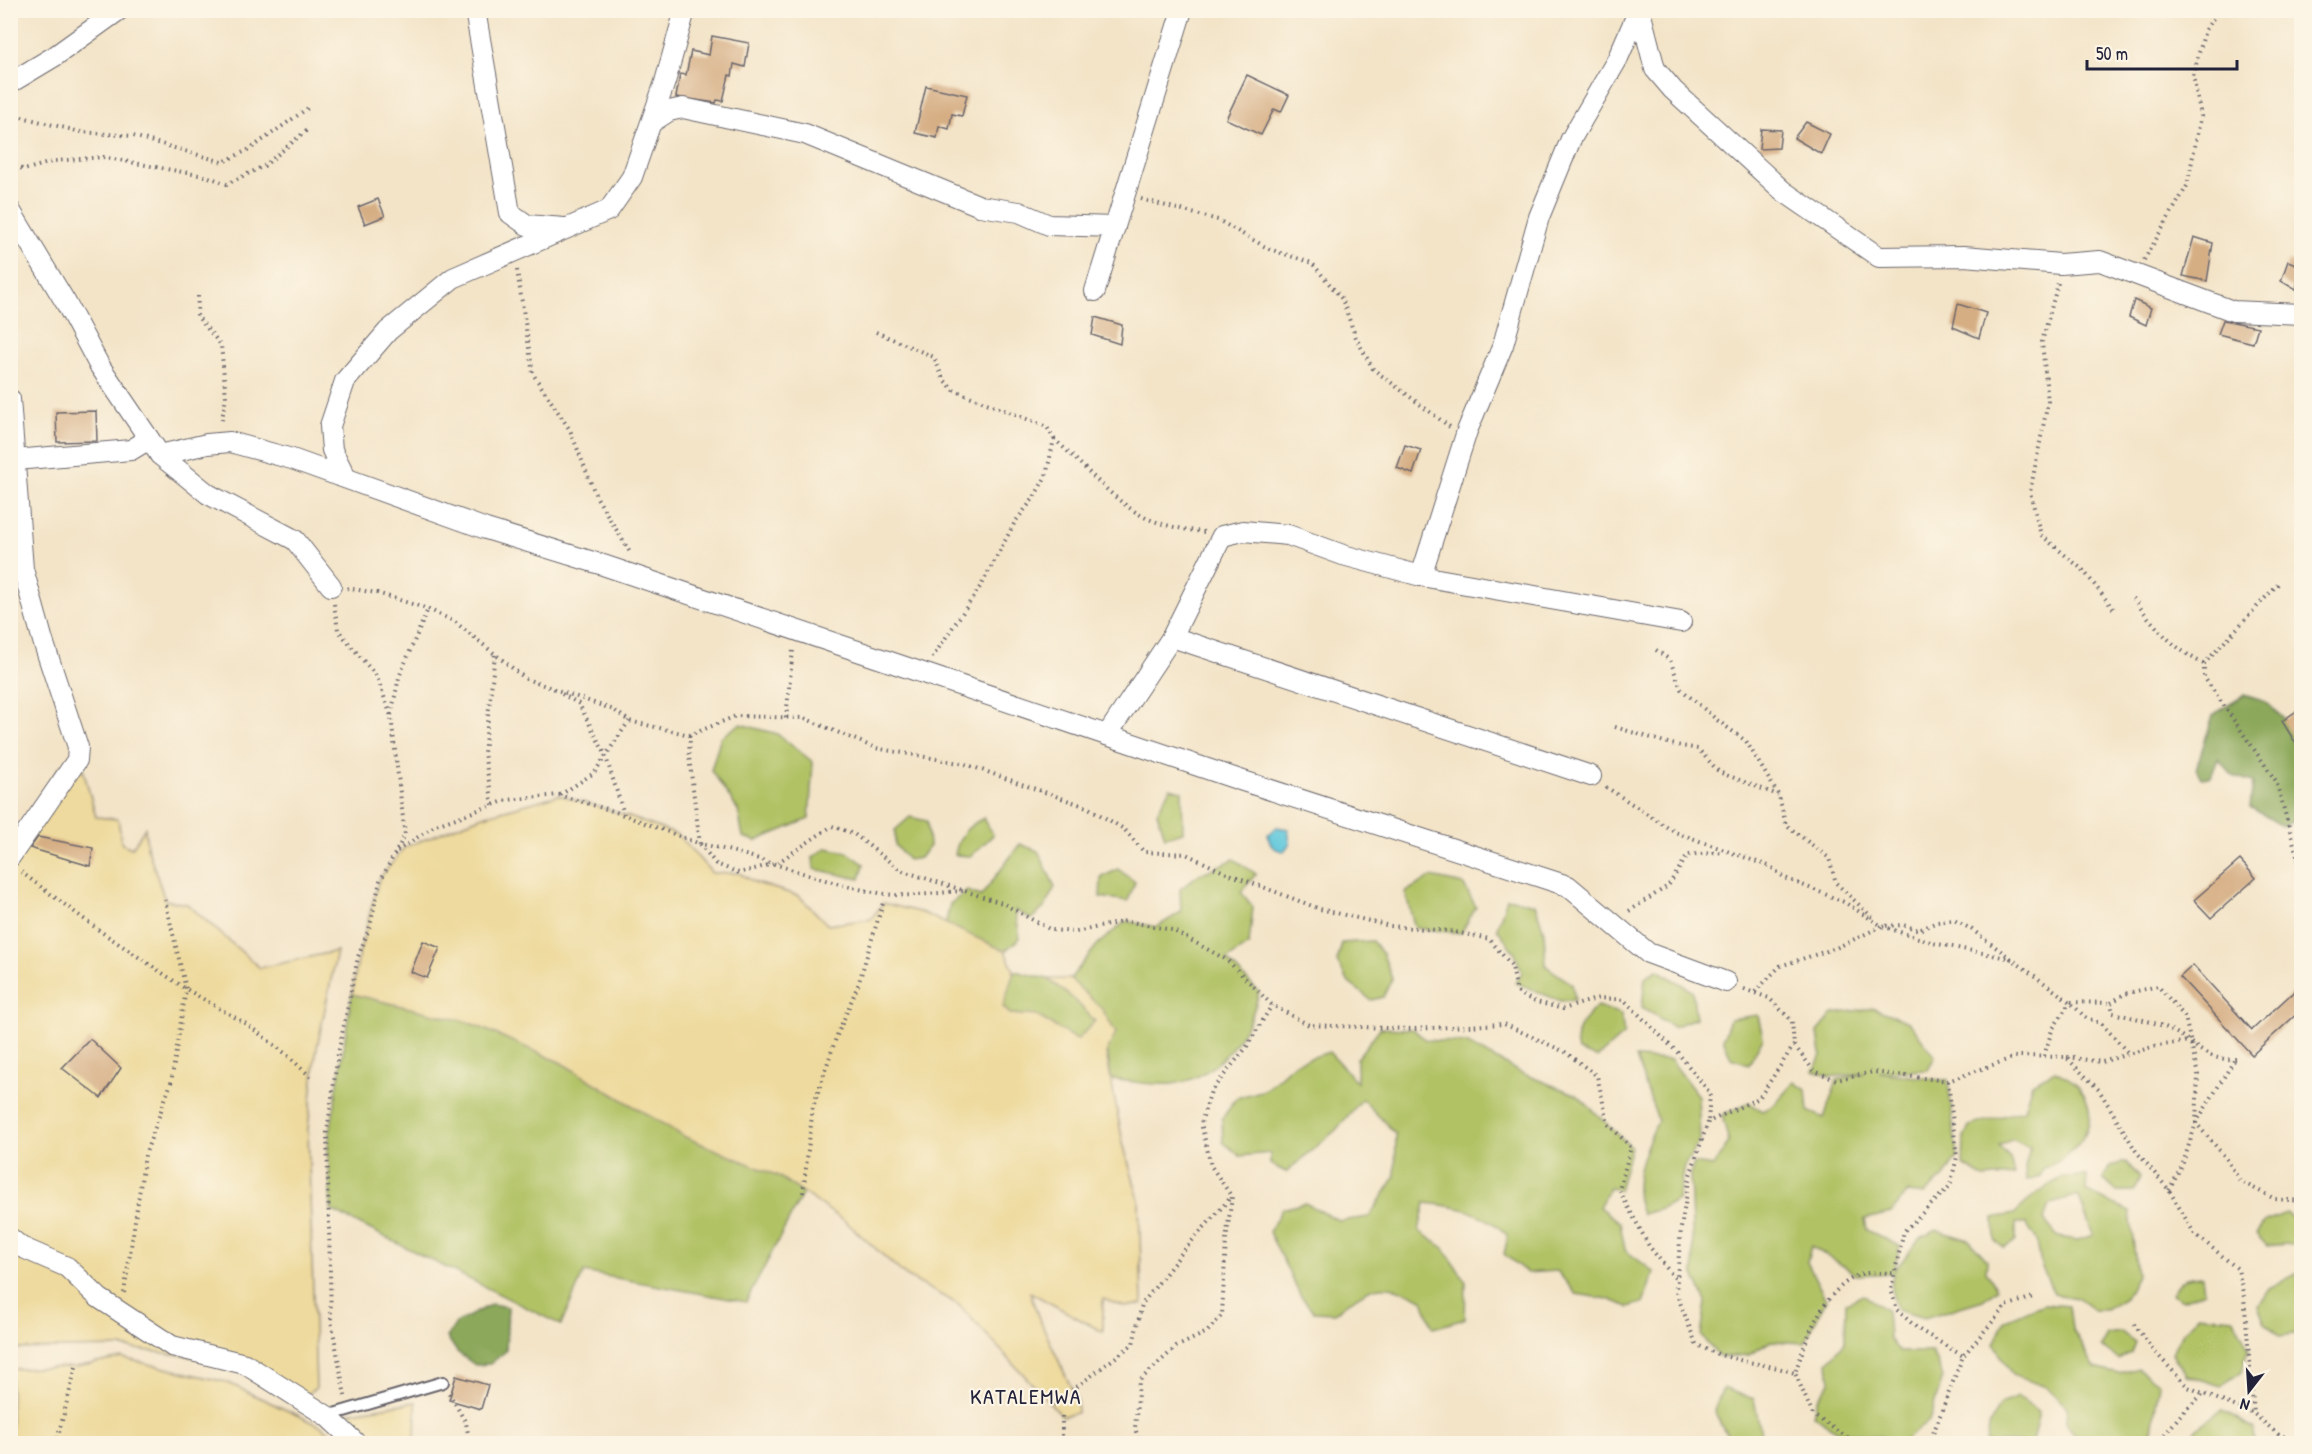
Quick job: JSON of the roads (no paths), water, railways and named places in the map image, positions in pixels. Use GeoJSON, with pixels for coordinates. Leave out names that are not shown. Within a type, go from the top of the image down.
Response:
{"type":"FeatureCollection","features":[{"type":"Feature","properties":{"kind":"street"},"geometry":{"type":"LineString","coordinates":[[10,83],[55,56],[119,10]]}},
{"type":"Feature","properties":{"kind":"street"},"geometry":{"type":"LineString","coordinates":[[476,10],[510,213],[527,225],[567,229]]}},
{"type":"Feature","properties":{"kind":"street"},"geometry":{"type":"LineString","coordinates":[[346,478],[332,450],[330,426],[345,381],[388,331],[453,278],[609,210],[632,177],[652,123],[685,10]]}},
{"type":"Feature","properties":{"kind":"street"},"geometry":{"type":"LineString","coordinates":[[1095,291],[1182,10]]}},
{"type":"Feature","properties":{"kind":"street"},"geometry":{"type":"LineString","coordinates":[[1639,11],[1655,69],[1673,90],[1783,191],[1879,257],[1964,256],[2060,264],[2100,261],[2233,311],[2301,314]]}},
{"type":"Feature","properties":{"kind":"street"},"geometry":{"type":"LineString","coordinates":[[1421,576],[1465,438],[1503,345],[1539,217],[1571,139],[1608,78],[1639,11]]}},
{"type":"Feature","properties":{"kind":"street"},"geometry":{"type":"LineString","coordinates":[[665,82],[671,98],[683,108]]}},
{"type":"Feature","properties":{"kind":"street"},"geometry":{"type":"LineString","coordinates":[[652,123],[669,111],[683,108],[806,134],[980,206],[1019,212],[1049,225],[1086,228],[1115,227]]}},
{"type":"Feature","properties":{"kind":"street"},"geometry":{"type":"LineString","coordinates":[[11,217],[66,303],[99,364],[154,447],[208,494],[295,540],[331,586]]}},
{"type":"Feature","properties":{"kind":"street"},"geometry":{"type":"LineString","coordinates":[[10,399],[24,569],[43,641],[78,747],[78,760],[15,864]]}},
{"type":"Feature","properties":{"kind":"street"},"geometry":{"type":"LineString","coordinates":[[301,462],[322,453],[331,439]]}},
{"type":"Feature","properties":{"kind":"street"},"geometry":{"type":"LineString","coordinates":[[15,460],[230,442],[301,462],[486,529],[1568,886],[1648,953],[1726,982]]}},
{"type":"Feature","properties":{"kind":"street"},"geometry":{"type":"LineString","coordinates":[[1107,735],[1172,637],[1222,536],[1243,531],[1288,535],[1343,555],[1421,576],[1681,622]]}},
{"type":"Feature","properties":{"kind":"street"},"geometry":{"type":"LineString","coordinates":[[1172,637],[1591,776]]}},
{"type":"Feature","properties":{"kind":"street"},"geometry":{"type":"LineString","coordinates":[[10,1238],[21,1247],[67,1268],[120,1314],[172,1346],[245,1364],[327,1416],[357,1443]]}},
{"type":"Feature","properties":{"kind":"lane"},"geometry":{"type":"LineString","coordinates":[[327,1416],[347,1408],[443,1382]]}},
{"type":"Feature","properties":{"kind":"water"},"geometry":{"type":"Polygon","coordinates":[[[1277,827],[1288,829],[1290,843],[1284,851],[1274,848],[1270,841],[1268,834],[1277,827]]]}},
{"type":"Feature","properties":{"kind":"district","name":"KATALEMWA"},"geometry":{"type":"Point","coordinates":[1026,1396]}}]}
